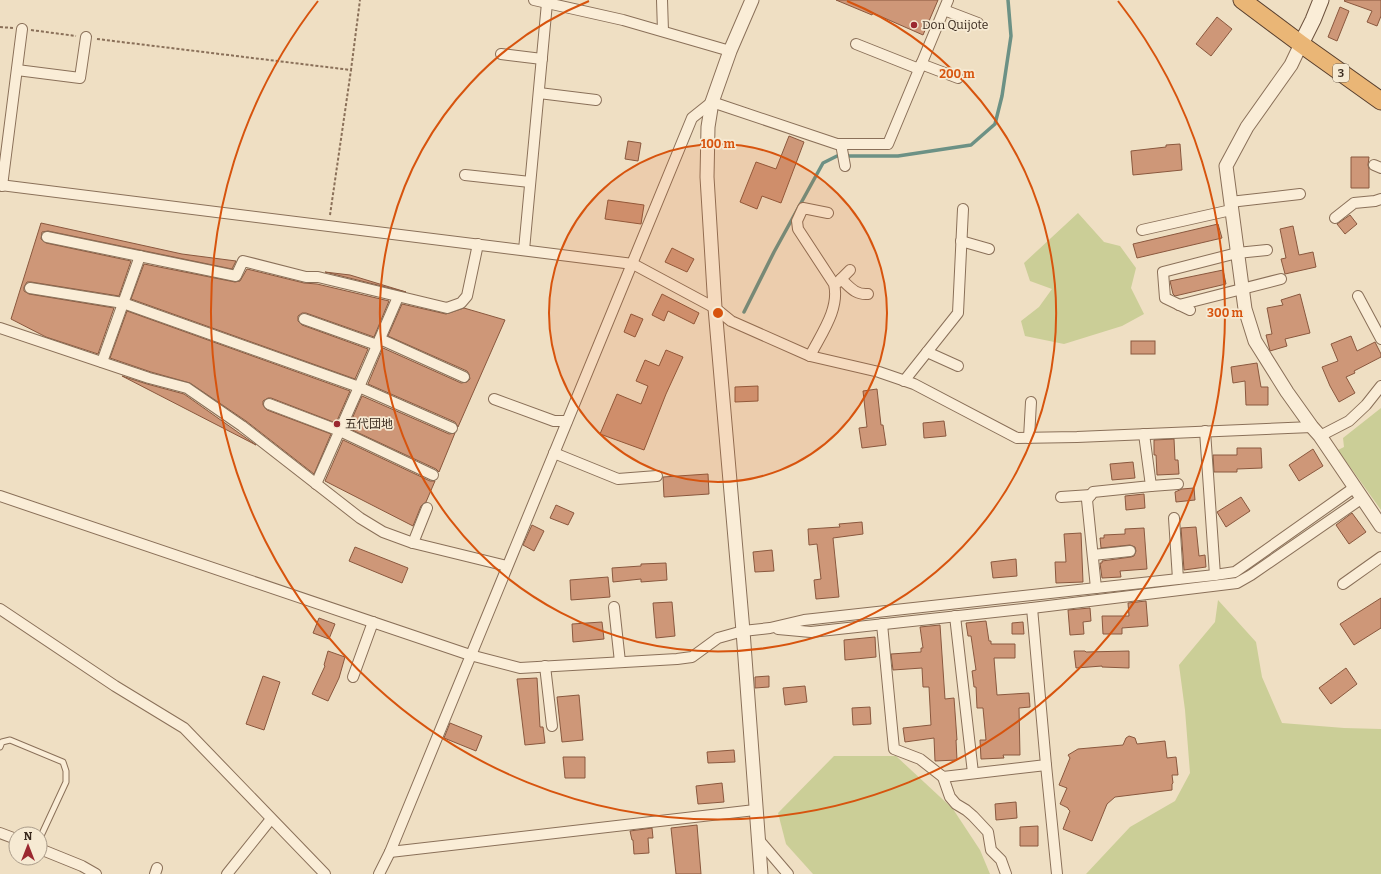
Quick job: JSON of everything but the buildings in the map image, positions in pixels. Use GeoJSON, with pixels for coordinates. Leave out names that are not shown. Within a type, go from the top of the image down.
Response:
{"type":"FeatureCollection","features":[{"type":"Feature","properties":{"kind":"highway","name":"3"},"geometry":{"type":"LineString","coordinates":[[1242,0],[1381,101]]}},
{"type":"Feature","properties":{"kind":"main road"},"geometry":{"type":"LineString","coordinates":[[1301,44],[1321,0]]}},
{"type":"Feature","properties":{"kind":"street"},"geometry":{"type":"LineString","coordinates":[[534,0],[547,3],[575,4],[623,20],[730,51]]}},
{"type":"Feature","properties":{"kind":"street"},"geometry":{"type":"LineString","coordinates":[[662,0],[663,31]]}},
{"type":"Feature","properties":{"kind":"street"},"geometry":{"type":"LineString","coordinates":[[752,0],[730,51],[712,102],[708,127],[707,177],[715,308],[743,631],[755,810],[761,874]]}},
{"type":"Feature","properties":{"kind":"street"},"geometry":{"type":"LineString","coordinates":[[524,250],[547,3]]}},
{"type":"Feature","properties":{"kind":"street"},"geometry":{"type":"LineString","coordinates":[[712,102],[842,146],[888,144],[946,5],[978,23]]}},
{"type":"Feature","properties":{"kind":"street"},"geometry":{"type":"LineString","coordinates":[[22,29],[1,186],[633,264],[715,308],[731,321],[810,356],[879,372],[914,384],[1017,438],[1205,432],[1316,432],[1349,421],[1366,405],[1381,386]]}},
{"type":"Feature","properties":{"kind":"street"},"geometry":{"type":"LineString","coordinates":[[17,70],[80,78],[86,37]]}},
{"type":"Feature","properties":{"kind":"street"},"geometry":{"type":"LineString","coordinates":[[856,44],[920,67],[958,78]]}},
{"type":"Feature","properties":{"kind":"street"},"geometry":{"type":"LineString","coordinates":[[1301,44],[1291,65],[1247,127],[1226,166],[1245,309],[1255,341],[1287,392],[1381,526]]}},
{"type":"Feature","properties":{"kind":"street"},"geometry":{"type":"LineString","coordinates":[[501,54],[542,59]]}},
{"type":"Feature","properties":{"kind":"street"},"geometry":{"type":"LineString","coordinates":[[538,93],[596,100]]}},
{"type":"Feature","properties":{"kind":"street"},"geometry":{"type":"LineString","coordinates":[[379,874],[390,852],[692,118],[712,102]]}},
{"type":"Feature","properties":{"kind":"street"},"geometry":{"type":"LineString","coordinates":[[842,146],[845,165]]}},
{"type":"Feature","properties":{"kind":"street"},"geometry":{"type":"LineString","coordinates":[[465,175],[530,182]]}},
{"type":"Feature","properties":{"kind":"street"},"geometry":{"type":"LineString","coordinates":[[1142,230],[1231,206],[1300,194]]}},
{"type":"Feature","properties":{"kind":"street"},"geometry":{"type":"LineString","coordinates":[[1335,218],[1354,203],[1381,199]]}},
{"type":"Feature","properties":{"kind":"street"},"geometry":{"type":"LineString","coordinates":[[828,213],[803,208],[797,221],[798,229],[838,283],[861,295],[868,294]]}},
{"type":"Feature","properties":{"kind":"street"},"geometry":{"type":"LineString","coordinates":[[904,381],[958,313],[963,209]]}},
{"type":"Feature","properties":{"kind":"street"},"geometry":{"type":"LineString","coordinates":[[47,237],[236,276],[243,260],[306,277],[318,277],[447,308],[461,303],[467,296],[478,244]]}},
{"type":"Feature","properties":{"kind":"street"},"geometry":{"type":"LineString","coordinates":[[961,241],[989,249]]}},
{"type":"Feature","properties":{"kind":"street"},"geometry":{"type":"LineString","coordinates":[[1190,310],[1165,298],[1163,272],[1237,253],[1267,250]]}},
{"type":"Feature","properties":{"kind":"street"},"geometry":{"type":"LineString","coordinates":[[102,362],[140,256]]}},
{"type":"Feature","properties":{"kind":"street"},"geometry":{"type":"LineString","coordinates":[[810,356],[834,307],[838,283],[850,270]]}},
{"type":"Feature","properties":{"kind":"street"},"geometry":{"type":"LineString","coordinates":[[1179,305],[1281,279]]}},
{"type":"Feature","properties":{"kind":"street"},"geometry":{"type":"LineString","coordinates":[[30,288],[123,303],[359,387],[452,428]]}},
{"type":"Feature","properties":{"kind":"street"},"geometry":{"type":"LineString","coordinates":[[1358,296],[1381,339]]}},
{"type":"Feature","properties":{"kind":"street"},"geometry":{"type":"LineString","coordinates":[[316,484],[398,297]]}},
{"type":"Feature","properties":{"kind":"street"},"geometry":{"type":"LineString","coordinates":[[304,319],[379,342],[464,377]]}},
{"type":"Feature","properties":{"kind":"street"},"geometry":{"type":"LineString","coordinates":[[0,328],[149,378],[187,388],[242,426],[360,518],[383,532],[413,542],[507,566]]}},
{"type":"Feature","properties":{"kind":"street"},"geometry":{"type":"LineString","coordinates":[[927,352],[958,366]]}},
{"type":"Feature","properties":{"kind":"street"},"geometry":{"type":"LineString","coordinates":[[494,399],[554,421],[567,421]]}},
{"type":"Feature","properties":{"kind":"street"},"geometry":{"type":"LineString","coordinates":[[1029,438],[1031,402]]}},
{"type":"Feature","properties":{"kind":"street"},"geometry":{"type":"LineString","coordinates":[[269,404],[340,431],[432,475]]}},
{"type":"Feature","properties":{"kind":"street"},"geometry":{"type":"LineString","coordinates":[[1205,432],[1215,575]]}},
{"type":"Feature","properties":{"kind":"street"},"geometry":{"type":"LineString","coordinates":[[1144,434],[1151,486]]}},
{"type":"Feature","properties":{"kind":"street"},"geometry":{"type":"LineString","coordinates":[[554,453],[618,479],[657,476]]}},
{"type":"Feature","properties":{"kind":"street"},"geometry":{"type":"LineString","coordinates":[[1096,588],[1087,500],[1093,492],[1178,484]]}},
{"type":"Feature","properties":{"kind":"street"},"geometry":{"type":"LineString","coordinates":[[0,496],[470,655],[520,668],[677,659],[692,656],[718,638],[743,631],[770,628],[804,620],[1235,572],[1358,493]]}},
{"type":"Feature","properties":{"kind":"street"},"geometry":{"type":"LineString","coordinates":[[770,628],[811,632],[1032,608],[1237,583],[1251,575],[1358,493]]}},
{"type":"Feature","properties":{"kind":"street"},"geometry":{"type":"LineString","coordinates":[[1061,497],[1091,495]]}},
{"type":"Feature","properties":{"kind":"street"},"geometry":{"type":"LineString","coordinates":[[413,542],[427,508]]}},
{"type":"Feature","properties":{"kind":"street"},"geometry":{"type":"LineString","coordinates":[[1174,518],[1178,579]]}},
{"type":"Feature","properties":{"kind":"street"},"geometry":{"type":"LineString","coordinates":[[1093,555],[1130,551]]}},
{"type":"Feature","properties":{"kind":"street"},"geometry":{"type":"LineString","coordinates":[[1343,584],[1381,557]]}},
{"type":"Feature","properties":{"kind":"street"},"geometry":{"type":"LineString","coordinates":[[614,607],[620,662]]}},
{"type":"Feature","properties":{"kind":"street"},"geometry":{"type":"LineString","coordinates":[[1032,608],[1057,874]]}},
{"type":"Feature","properties":{"kind":"street"},"geometry":{"type":"LineString","coordinates":[[0,609],[115,686],[184,728],[325,874]]}},
{"type":"Feature","properties":{"kind":"street"},"geometry":{"type":"LineString","coordinates":[[955,616],[973,773]]}},
{"type":"Feature","properties":{"kind":"street"},"geometry":{"type":"LineString","coordinates":[[353,677],[373,622]]}},
{"type":"Feature","properties":{"kind":"street"},"geometry":{"type":"LineString","coordinates":[[882,624],[894,749],[920,759],[943,777],[950,797],[956,804],[974,816],[988,832],[991,850],[1001,860],[1006,874]]}},
{"type":"Feature","properties":{"kind":"street"},"geometry":{"type":"LineString","coordinates":[[545,666],[552,726]]}},
{"type":"Feature","properties":{"kind":"street"},"geometry":{"type":"LineString","coordinates":[[943,777],[1046,765]]}},
{"type":"Feature","properties":{"kind":"street"},"geometry":{"type":"LineString","coordinates":[[390,852],[755,810]]}},
{"type":"Feature","properties":{"kind":"street"},"geometry":{"type":"LineString","coordinates":[[227,874],[271,818]]}},
{"type":"Feature","properties":{"kind":"street"},"geometry":{"type":"LineString","coordinates":[[758,839],[788,874]]}},
{"type":"Feature","properties":{"kind":"street"},"geometry":{"type":"LineString","coordinates":[[48,852],[82,866],[96,874]]}},
{"type":"Feature","properties":{"kind":"lane"},"geometry":{"type":"LineString","coordinates":[[0,747],[2,742],[10,740],[63,762],[66,771],[66,782],[46,826]]}},
{"type":"Feature","properties":{"kind":"path"},"geometry":{"type":"LineString","coordinates":[[328,226],[360,0]]}},
{"type":"Feature","properties":{"kind":"path"},"geometry":{"type":"LineString","coordinates":[[0,27],[351,70]]}},
{"type":"Feature","properties":{"kind":"green space"},"geometry":{"type":"Polygon","coordinates":[[[1078,213],[1104,242],[1120,246],[1136,268],[1131,288],[1144,314],[1122,326],[1064,344],[1025,336],[1021,321],[1039,307],[1052,289],[1030,281],[1024,263],[1078,213]]]}},
{"type":"Feature","properties":{"kind":"green space"},"geometry":{"type":"Polygon","coordinates":[[[1381,408],[1381,510],[1338,450],[1344,447],[1343,438],[1381,408]]]}},
{"type":"Feature","properties":{"kind":"green space"},"geometry":{"type":"Polygon","coordinates":[[[1218,600],[1256,642],[1262,677],[1282,723],[1344,728],[1381,729],[1381,874],[1086,874],[1130,827],[1175,801],[1190,773],[1185,710],[1179,665],[1215,622],[1218,600]]]}},
{"type":"Feature","properties":{"kind":"green space"},"geometry":{"type":"Polygon","coordinates":[[[834,756],[896,756],[953,809],[980,850],[990,874],[813,874],[786,844],[778,813],[834,756]]]}},
{"type":"Feature","properties":{"kind":"waterway"},"geometry":{"type":"LineString","coordinates":[[744,312],[774,252],[823,163],[837,156],[898,156],[971,145],[995,124],[1002,96],[1011,36],[1008,0]]}},
{"type":"Feature","properties":{"kind":"place","name":"Don Quijote"},"geometry":{"type":"Point","coordinates":[914,25]}},
{"type":"Feature","properties":{"kind":"place","name":"五代団地"},"geometry":{"type":"Point","coordinates":[337,424]}}]}
